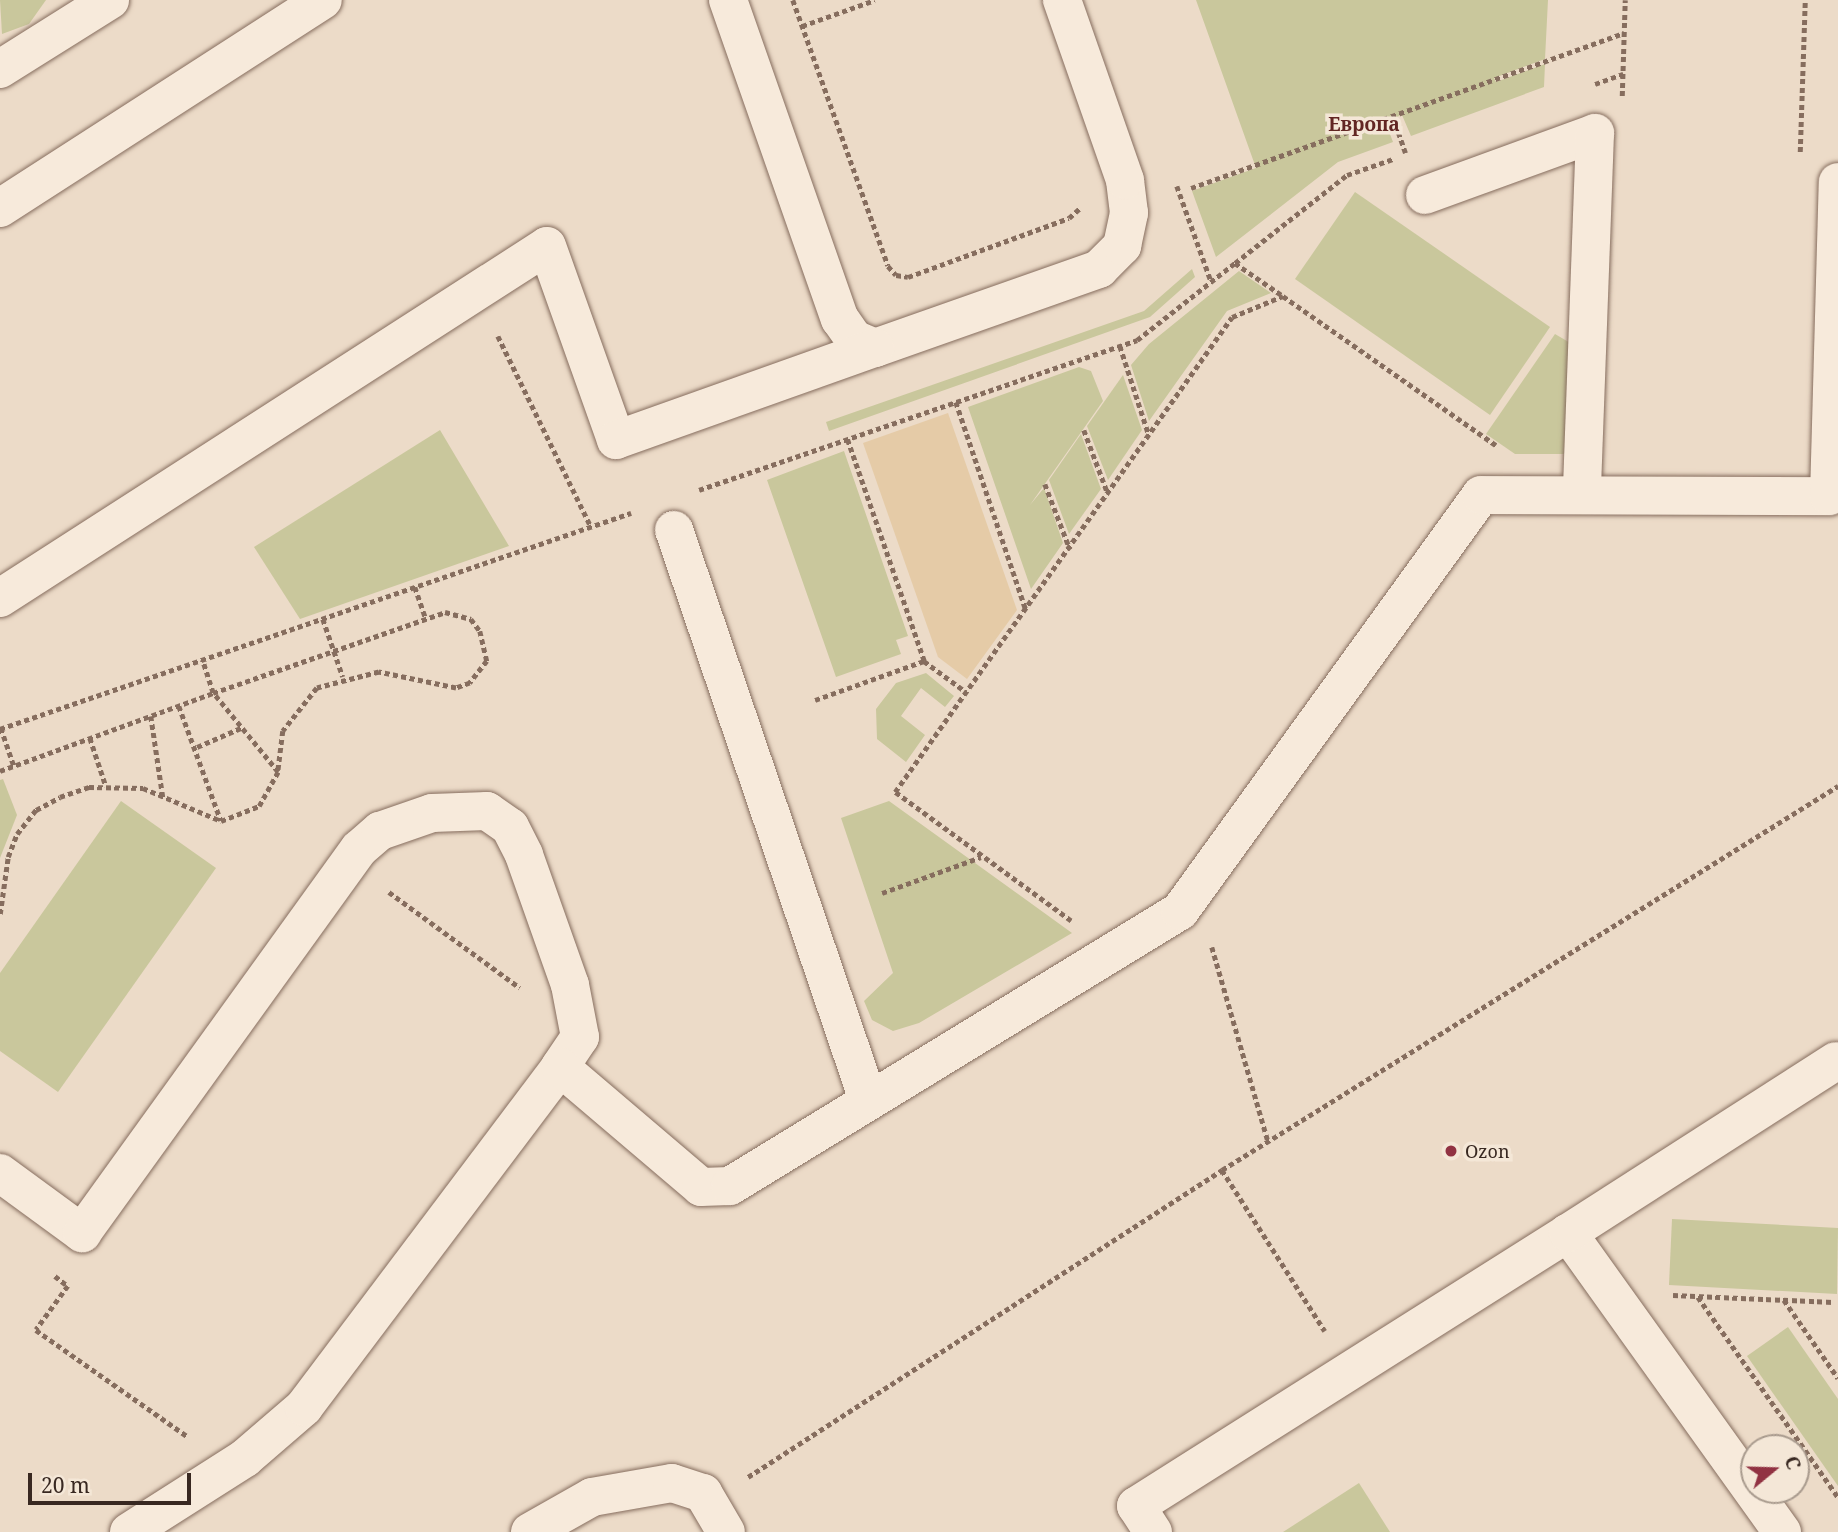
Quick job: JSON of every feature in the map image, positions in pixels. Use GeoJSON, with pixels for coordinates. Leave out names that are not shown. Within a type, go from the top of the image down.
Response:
{"type":"FeatureCollection","features":[{"type":"Feature","properties":{"kind":"street"},"geometry":{"type":"LineString","coordinates":[[0,69],[110,0]]}},
{"type":"Feature","properties":{"kind":"street"},"geometry":{"type":"LineString","coordinates":[[0,208],[323,0]]}},
{"type":"Feature","properties":{"kind":"street"},"geometry":{"type":"LineString","coordinates":[[728,0],[840,319],[854,339],[875,348]]}},
{"type":"Feature","properties":{"kind":"street"},"geometry":{"type":"LineString","coordinates":[[0,598],[547,246],[616,440],[1099,269],[1122,246],[1129,213],[1125,180],[1062,0]]}},
{"type":"Feature","properties":{"kind":"street"},"geometry":{"type":"LineString","coordinates":[[1425,195],[1595,132],[1582,495]]}},
{"type":"Feature","properties":{"kind":"street"},"geometry":{"type":"LineString","coordinates":[[560,1067],[701,1187],[730,1186],[1180,911],[1481,495],[1829,496],[1838,182]]}},
{"type":"Feature","properties":{"kind":"street"},"geometry":{"type":"LineString","coordinates":[[674,530],[868,1100]]}},
{"type":"Feature","properties":{"kind":"street"},"geometry":{"type":"LineString","coordinates":[[0,1173],[82,1233],[349,862],[380,831],[432,813],[487,811],[510,827],[570,985],[580,1037],[304,1407],[245,1458],[129,1532]]}},
{"type":"Feature","properties":{"kind":"street"},"geometry":{"type":"LineString","coordinates":[[1153,1532],[1136,1506],[1836,1060]]}},
{"type":"Feature","properties":{"kind":"street"},"geometry":{"type":"LineString","coordinates":[[1568,1233],[1764,1523]]}},
{"type":"Feature","properties":{"kind":"street"},"geometry":{"type":"LineString","coordinates":[[530,1532],[567,1509],[618,1489],[672,1483],[703,1493],[726,1532]]}},
{"type":"Feature","properties":{"kind":"path"},"geometry":{"type":"LineString","coordinates":[[793,0],[888,266],[896,275],[908,277],[1069,218],[1081,199]]}},
{"type":"Feature","properties":{"kind":"path"},"geometry":{"type":"LineString","coordinates":[[802,26],[875,0]]}},
{"type":"Feature","properties":{"kind":"path"},"geometry":{"type":"LineString","coordinates":[[1191,188],[1624,33]]}},
{"type":"Feature","properties":{"kind":"path"},"geometry":{"type":"LineString","coordinates":[[1393,116],[1406,154]]}},
{"type":"Feature","properties":{"kind":"path"},"geometry":{"type":"LineString","coordinates":[[471,295],[506,348],[591,527]]}},
{"type":"Feature","properties":{"kind":"path"},"geometry":{"type":"LineString","coordinates":[[1076,925],[895,792],[1027,611],[1232,317],[1283,296],[1502,450]]}},
{"type":"Feature","properties":{"kind":"path"},"geometry":{"type":"LineString","coordinates":[[1120,346],[1150,435]]}},
{"type":"Feature","properties":{"kind":"path"},"geometry":{"type":"LineString","coordinates":[[956,402],[1027,611]]}},
{"type":"Feature","properties":{"kind":"path"},"geometry":{"type":"LineString","coordinates":[[1084,430],[1108,494]]}},
{"type":"Feature","properties":{"kind":"path"},"geometry":{"type":"LineString","coordinates":[[847,439],[925,661],[966,692]]}},
{"type":"Feature","properties":{"kind":"path"},"geometry":{"type":"LineString","coordinates":[[1045,485],[1070,549]]}},
{"type":"Feature","properties":{"kind":"path"},"geometry":{"type":"LineString","coordinates":[[415,587],[426,620]]}},
{"type":"Feature","properties":{"kind":"path"},"geometry":{"type":"LineString","coordinates":[[0,771],[213,693],[426,620],[458,614],[481,631],[487,661],[470,683],[444,688],[379,671],[343,677],[317,688],[291,716],[278,772],[259,806],[221,821],[143,788],[106,786],[60,797],[36,810],[8,857],[0,915]]}},
{"type":"Feature","properties":{"kind":"path"},"geometry":{"type":"LineString","coordinates":[[323,618],[343,677]]}},
{"type":"Feature","properties":{"kind":"path"},"geometry":{"type":"LineString","coordinates":[[202,660],[213,693],[278,772]]}},
{"type":"Feature","properties":{"kind":"path"},"geometry":{"type":"LineString","coordinates":[[816,699],[925,661]]}},
{"type":"Feature","properties":{"kind":"path"},"geometry":{"type":"LineString","coordinates":[[179,706],[197,747],[221,821]]}},
{"type":"Feature","properties":{"kind":"path"},"geometry":{"type":"LineString","coordinates":[[151,716],[163,797]]}},
{"type":"Feature","properties":{"kind":"path"},"geometry":{"type":"LineString","coordinates":[[1,728],[14,766]]}},
{"type":"Feature","properties":{"kind":"path"},"geometry":{"type":"LineString","coordinates":[[197,747],[241,728]]}},
{"type":"Feature","properties":{"kind":"path"},"geometry":{"type":"LineString","coordinates":[[90,738],[106,786]]}},
{"type":"Feature","properties":{"kind":"path"},"geometry":{"type":"LineString","coordinates":[[703,1493],[738,1483],[1222,1170],[1838,786]]}},
{"type":"Feature","properties":{"kind":"path"},"geometry":{"type":"LineString","coordinates":[[882,894],[981,857]]}},
{"type":"Feature","properties":{"kind":"path"},"geometry":{"type":"LineString","coordinates":[[349,862],[523,991]]}},
{"type":"Feature","properties":{"kind":"path"},"geometry":{"type":"LineString","coordinates":[[1180,911],[1208,933],[1268,1141]]}},
{"type":"Feature","properties":{"kind":"path"},"geometry":{"type":"LineString","coordinates":[[1222,1170],[1331,1341]]}},
{"type":"Feature","properties":{"kind":"path"},"geometry":{"type":"LineString","coordinates":[[68,1286],[36,1330],[197,1443]]}},
{"type":"Feature","properties":{"kind":"path"},"geometry":{"type":"LineString","coordinates":[[1661,1295],[1833,1303]]}},
{"type":"Feature","properties":{"kind":"path"},"geometry":{"type":"LineString","coordinates":[[1698,1297],[1838,1497]]}},
{"type":"Feature","properties":{"kind":"path"},"geometry":{"type":"LineString","coordinates":[[1784,1300],[1838,1378]]}},
{"type":"Feature","properties":{"kind":"shaded area"},"geometry":{"type":"Polygon","coordinates":[[[0,0],[46,0],[29,24],[2,34],[0,0]]]}},
{"type":"Feature","properties":{"kind":"shaded area"},"geometry":{"type":"Polygon","coordinates":[[[1196,0],[1548,0],[1545,59],[1494,78],[1496,82],[1545,64],[1544,87],[1411,136],[1402,115],[1385,121],[1393,142],[1338,162],[1216,257],[1192,191],[1256,168],[1196,0]]]}},
{"type":"Feature","properties":{"kind":"shaded area"},"geometry":{"type":"Polygon","coordinates":[[[1355,192],[1550,327],[1490,415],[1295,279],[1355,192]]]}},
{"type":"Feature","properties":{"kind":"shaded area"},"geometry":{"type":"Polygon","coordinates":[[[1192,269],[1195,277],[1150,317],[829,431],[826,422],[1144,311],[1192,269]]]}},
{"type":"Feature","properties":{"kind":"shaded area"},"geometry":{"type":"Polygon","coordinates":[[[1239,271],[1271,293],[1227,311],[1149,421],[1131,365],[1149,344],[1239,271]]]}},
{"type":"Feature","properties":{"kind":"shaded area"},"geometry":{"type":"Polygon","coordinates":[[[1555,334],[1572,344],[1569,454],[1515,454],[1486,434],[1555,334]]]}},
{"type":"Feature","properties":{"kind":"shaded area"},"geometry":{"type":"Polygon","coordinates":[[[1079,367],[1091,371],[1103,401],[1030,505],[1044,488],[1063,543],[1031,589],[968,407],[1079,367]]]}},
{"type":"Feature","properties":{"kind":"shaded area"},"geometry":{"type":"Polygon","coordinates":[[[1123,375],[1142,430],[1108,480],[1087,426],[1123,375]]]}},
{"type":"Feature","properties":{"kind":"shaded area"},"geometry":{"type":"Polygon","coordinates":[[[440,430],[509,546],[300,619],[254,547],[440,430]]]}},
{"type":"Feature","properties":{"kind":"shaded area"},"geometry":{"type":"Polygon","coordinates":[[[1081,434],[1101,489],[1069,534],[1049,480],[1081,434]]]}},
{"type":"Feature","properties":{"kind":"shaded area"},"geometry":{"type":"Polygon","coordinates":[[[844,451],[908,636],[896,640],[901,654],[836,677],[767,480],[844,451]]]}},
{"type":"Feature","properties":{"kind":"shaded area"},"geometry":{"type":"Polygon","coordinates":[[[926,673],[954,696],[945,707],[921,688],[901,716],[925,735],[906,762],[877,739],[876,709],[896,683],[926,673]]]}},
{"type":"Feature","properties":{"kind":"shaded area"},"geometry":{"type":"Polygon","coordinates":[[[3,779],[17,815],[0,858],[0,780],[3,779]]]}},
{"type":"Feature","properties":{"kind":"shaded area"},"geometry":{"type":"Polygon","coordinates":[[[121,801],[216,868],[58,1092],[0,1051],[0,973],[121,801]]]}},
{"type":"Feature","properties":{"kind":"shaded area"},"geometry":{"type":"Polygon","coordinates":[[[889,801],[1072,933],[919,1023],[893,1031],[872,1020],[864,1001],[893,973],[841,818],[889,801]]]}},
{"type":"Feature","properties":{"kind":"shaded area"},"geometry":{"type":"Polygon","coordinates":[[[1672,1219],[1838,1228],[1837,1294],[1669,1285],[1672,1219]]]}},
{"type":"Feature","properties":{"kind":"shaded area"},"geometry":{"type":"Polygon","coordinates":[[[1788,1327],[1838,1399],[1838,1486],[1810,1446],[1810,1434],[1802,1434],[1747,1356],[1788,1327]]]}},
{"type":"Feature","properties":{"kind":"shaded area"},"geometry":{"type":"Polygon","coordinates":[[[1359,1483],[1390,1532],[1283,1532],[1359,1483]]]}},
{"type":"Feature","properties":{"kind":"sand"},"geometry":{"type":"Polygon","coordinates":[[[948,413],[1017,610],[967,679],[938,657],[863,443],[948,413]]]}},
{"type":"Feature","properties":{"kind":"place","name":"Ozon"},"geometry":{"type":"Point","coordinates":[1451,1151]}},
{"type":"Feature","properties":{"kind":"district","name":"Европа"},"geometry":{"type":"Point","coordinates":[1364,125]}}]}
